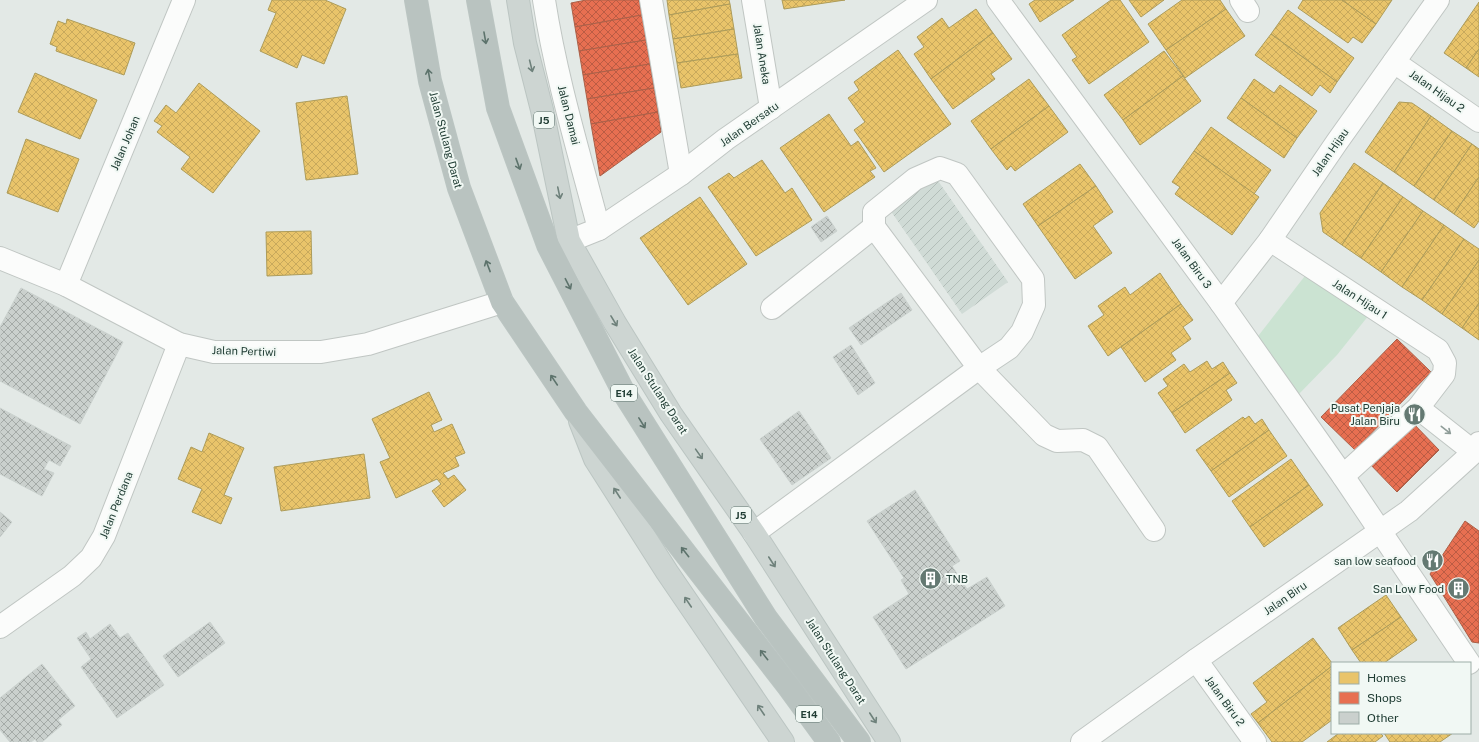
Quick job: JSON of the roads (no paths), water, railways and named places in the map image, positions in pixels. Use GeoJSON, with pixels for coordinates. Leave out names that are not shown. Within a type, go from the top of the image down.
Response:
{"type":"FeatureCollection","features":[{"type":"Feature","properties":{"kind":"highway","name":"Jalan Stulang Darat"},"geometry":{"type":"LineString","coordinates":[[416,0],[430,81],[459,188],[502,302],[576,412]]}},
{"type":"Feature","properties":{"kind":"highway","name":"E14"},"geometry":{"type":"LineString","coordinates":[[478,0],[498,108],[548,245],[624,393],[766,618],[859,742]]}},
{"type":"Feature","properties":{"kind":"highway","name":"E14"},"geometry":{"type":"LineString","coordinates":[[576,412],[788,686],[829,742]]}},
{"type":"Feature","properties":{"kind":"main road","name":"Jalan Stulang Darat"},"geometry":{"type":"LineString","coordinates":[[518,0],[525,43],[542,110],[569,241],[608,311],[671,414],[754,533],[889,742]]}},
{"type":"Feature","properties":{"kind":"main road","name":"Jalan Stulang Darat"},"geometry":{"type":"LineString","coordinates":[[576,412],[595,459],[667,572],[783,742]]}},
{"type":"Feature","properties":{"kind":"street","name":"Jalan Johan"},"geometry":{"type":"LineString","coordinates":[[66,285],[184,0]]}},
{"type":"Feature","properties":{"kind":"street","name":"Jalan Damai"},"geometry":{"type":"LineString","coordinates":[[544,0],[551,45],[599,229]]}},
{"type":"Feature","properties":{"kind":"street"},"geometry":{"type":"LineString","coordinates":[[651,0],[681,174]]}},
{"type":"Feature","properties":{"kind":"street","name":"Jalan Aneka"},"geometry":{"type":"LineString","coordinates":[[753,0],[771,108]]}},
{"type":"Feature","properties":{"kind":"street","name":"Jalan Bersatu"},"geometry":{"type":"LineString","coordinates":[[569,241],[599,229],[681,174],[726,139],[926,0]]}},
{"type":"Feature","properties":{"kind":"street","name":"Jalan Biru 3"},"geometry":{"type":"LineString","coordinates":[[998,0],[1221,303],[1343,476],[1379,532],[1469,662]]}},
{"type":"Feature","properties":{"kind":"street","name":"Jalan Hijau"},"geometry":{"type":"LineString","coordinates":[[1221,303],[1270,240],[1337,142],[1438,0]]}},
{"type":"Feature","properties":{"kind":"street","name":"Jalan Hijau 2"},"geometry":{"type":"LineString","coordinates":[[1394,62],[1479,121]]}},
{"type":"Feature","properties":{"kind":"street"},"geometry":{"type":"LineString","coordinates":[[754,533],[978,368],[1010,348],[1022,332],[1034,304],[1033,279],[957,174],[940,168],[915,179],[874,212],[874,227],[978,368],[1044,435],[1057,441],[1083,440],[1097,447],[1154,530]]}},
{"type":"Feature","properties":{"kind":"street"},"geometry":{"type":"LineString","coordinates":[[772,308],[874,227]]}},
{"type":"Feature","properties":{"kind":"street","name":"Jalan Hijau 1"},"geometry":{"type":"LineString","coordinates":[[1270,240],[1438,350],[1445,363],[1444,374],[1418,408]]}},
{"type":"Feature","properties":{"kind":"street","name":"Jalan Pertiwi"},"geometry":{"type":"LineString","coordinates":[[0,258],[66,285],[179,344],[214,352],[322,352],[368,344],[502,302]]}},
{"type":"Feature","properties":{"kind":"street","name":"Jalan Perdana"},"geometry":{"type":"LineString","coordinates":[[0,627],[72,576],[91,558],[104,536],[179,344]]}},
{"type":"Feature","properties":{"kind":"street"},"geometry":{"type":"LineString","coordinates":[[1343,476],[1418,408],[1476,448]]}},
{"type":"Feature","properties":{"kind":"street","name":"Jalan Biru"},"geometry":{"type":"LineString","coordinates":[[1082,742],[1196,660],[1410,511],[1476,448]]}},
{"type":"Feature","properties":{"kind":"street","name":"Jalan Biru 2"},"geometry":{"type":"LineString","coordinates":[[1196,660],[1255,742]]}},
{"type":"Feature","properties":{"kind":"street","name":"Jalan Biru 3"},"geometry":{"type":"LineString","coordinates":[[1471,665],[1479,677]]}},
{"type":"Feature","properties":{"kind":"place","name":"Pusat Penjaja Jalan Biru"},"geometry":{"type":"Point","coordinates":[1415,414]}},
{"type":"Feature","properties":{"kind":"place","name":"san low seafood"},"geometry":{"type":"Point","coordinates":[1432,561]}},
{"type":"Feature","properties":{"kind":"place","name":"TNB"},"geometry":{"type":"Point","coordinates":[931,579]}},
{"type":"Feature","properties":{"kind":"place","name":"San Low Food"},"geometry":{"type":"Point","coordinates":[1459,589]}}]}
